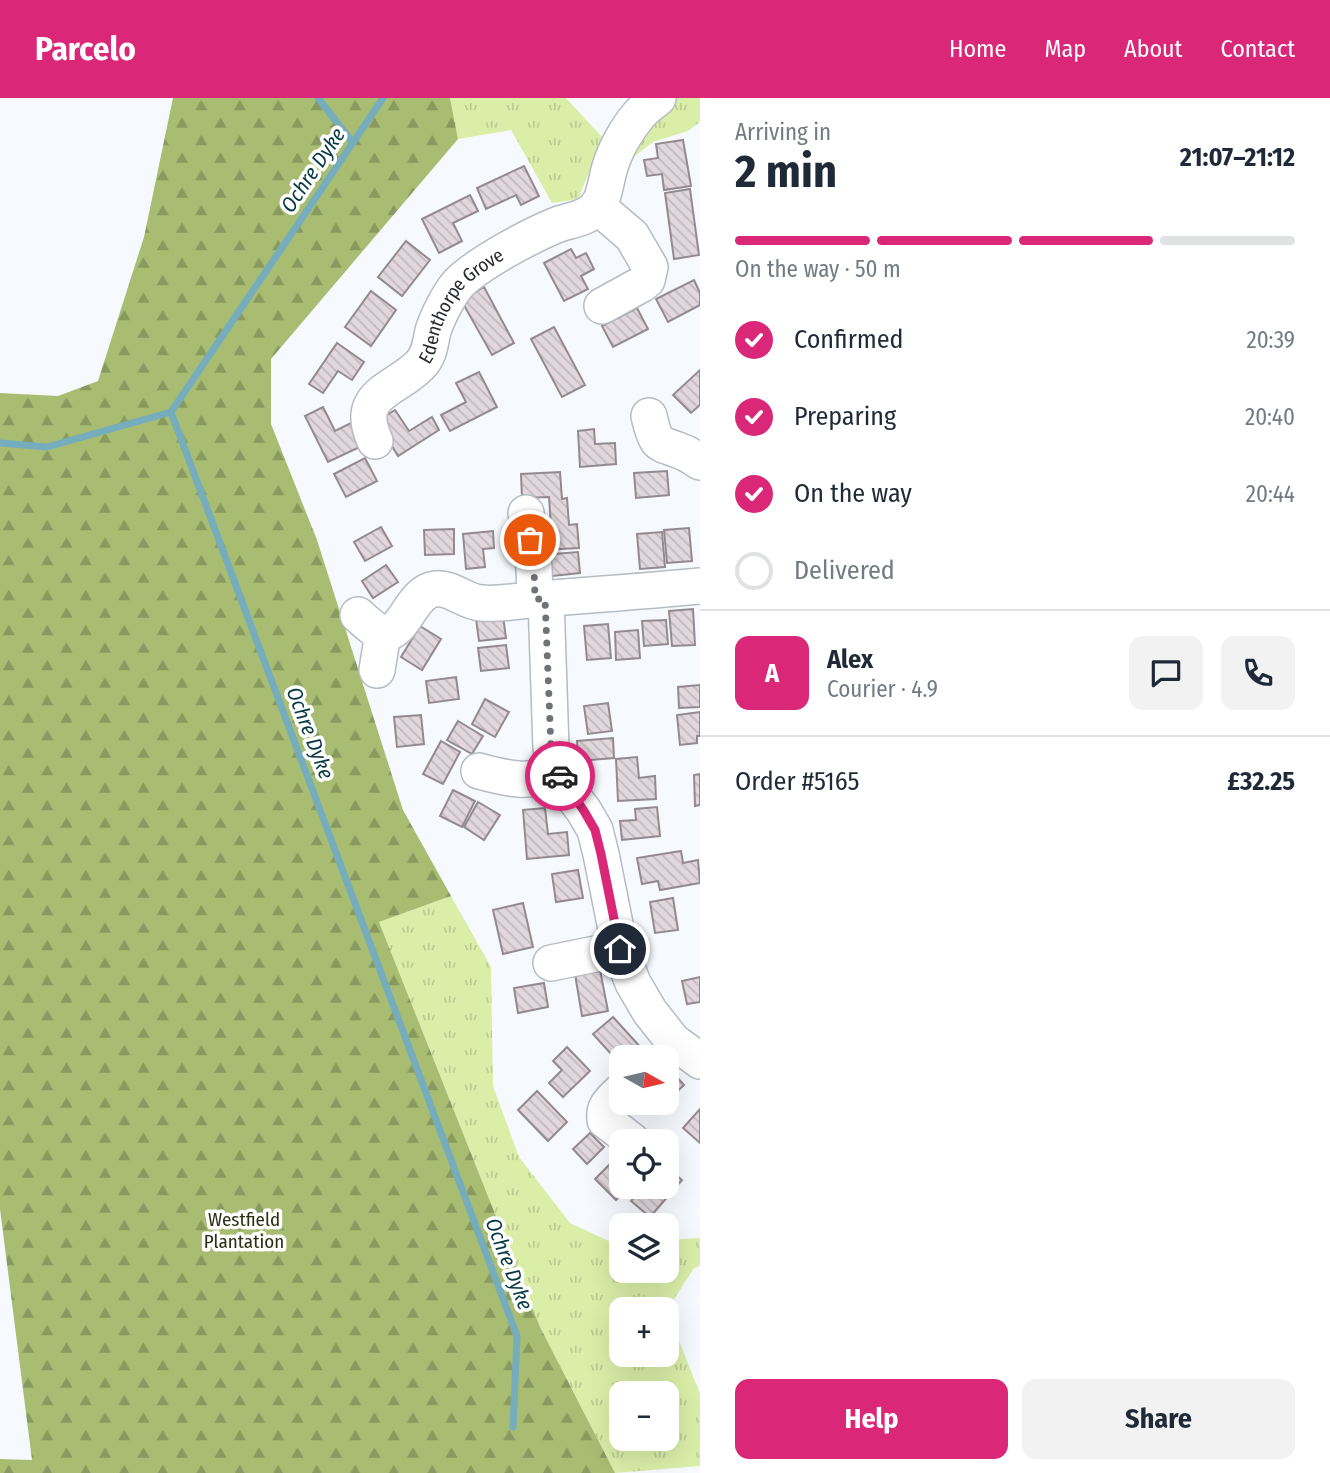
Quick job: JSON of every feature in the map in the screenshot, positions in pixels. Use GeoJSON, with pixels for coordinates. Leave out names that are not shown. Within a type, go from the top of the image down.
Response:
{"type":"FeatureCollection","features":[{"type":"Feature","properties":{"kind":"street"},"geometry":{"type":"LineString","coordinates":[[602,306],[647,280],[650,267],[632,236],[597,206],[611,164],[625,136],[639,114],[658,98]]}},
{"type":"Feature","properties":{"kind":"street","name":"Edenthorpe Grove"},"geometry":{"type":"LineString","coordinates":[[375,441],[368,417],[371,405],[386,390],[420,365],[428,355],[434,328],[457,285],[475,270],[518,244],[556,225],[583,218],[597,206]]}},
{"type":"Feature","properties":{"kind":"street"},"geometry":{"type":"LineString","coordinates":[[649,416],[653,434],[658,442],[700,462]]}},
{"type":"Feature","properties":{"kind":"street"},"geometry":{"type":"LineString","coordinates":[[526,513],[540,599],[551,748],[558,772],[595,830],[620,949],[632,983],[672,1045]]}},
{"type":"Feature","properties":{"kind":"street"},"geometry":{"type":"LineString","coordinates":[[377,670],[371,624],[392,631],[417,599],[436,589],[481,603],[700,586]]}},
{"type":"Feature","properties":{"kind":"street"},"geometry":{"type":"LineString","coordinates":[[479,771],[508,779],[527,780],[544,778],[558,772]]}},
{"type":"Feature","properties":{"kind":"street"},"geometry":{"type":"LineString","coordinates":[[551,963],[620,949]]}},
{"type":"Feature","properties":{"kind":"street"},"geometry":{"type":"LineString","coordinates":[[609,1103],[604,1111],[605,1120],[617,1129]]}},
{"type":"Feature","properties":{"kind":"green space","name":"Westfield Plantation"},"geometry":{"type":"Polygon","coordinates":[[[173,98],[450,98],[458,139],[271,359],[271,424],[317,540],[403,810],[451,896],[379,922],[540,1327],[615,1473],[0,1473],[0,1459],[32,1460],[0,1209],[0,393],[58,396],[98,381],[144,237],[173,98]]]}},
{"type":"Feature","properties":{"kind":"green space"},"geometry":{"type":"Polygon","coordinates":[[[450,98],[566,98],[603,138],[578,199],[552,203],[511,130],[458,139],[450,98]]]}},
{"type":"Feature","properties":{"kind":"green space"},"geometry":{"type":"Polygon","coordinates":[[[675,98],[700,98],[700,122],[688,131],[653,142],[624,165],[668,103],[675,98]]]}},
{"type":"Feature","properties":{"kind":"green space"},"geometry":{"type":"Polygon","coordinates":[[[451,896],[491,967],[493,1086],[519,1157],[570,1223],[609,1241],[609,1283],[679,1283],[679,1239],[700,1238],[700,1266],[694,1268],[675,1297],[609,1297],[609,1367],[679,1367],[679,1341],[700,1394],[700,1466],[615,1473],[540,1327],[379,922],[451,896]]]}},
{"type":"Feature","properties":{"kind":"building"},"geometry":{"type":"Polygon","coordinates":[[[683,140],[691,186],[664,190],[662,174],[647,176],[644,160],[658,158],[656,144],[683,140]]]}},
{"type":"Feature","properties":{"kind":"building"},"geometry":{"type":"Polygon","coordinates":[[[524,166],[539,196],[521,205],[516,195],[486,209],[477,188],[524,166]]]}},
{"type":"Feature","properties":{"kind":"building"},"geometry":{"type":"Polygon","coordinates":[[[690,189],[699,255],[674,259],[665,193],[690,189]]]}},
{"type":"Feature","properties":{"kind":"building"},"geometry":{"type":"Polygon","coordinates":[[[470,195],[478,211],[453,223],[462,241],[439,253],[422,219],[470,195]]]}},
{"type":"Feature","properties":{"kind":"building"},"geometry":{"type":"Polygon","coordinates":[[[406,241],[430,260],[402,296],[378,277],[406,241]]]}},
{"type":"Feature","properties":{"kind":"building"},"geometry":{"type":"Polygon","coordinates":[[[571,249],[576,258],[586,253],[594,269],[581,276],[588,289],[564,301],[544,263],[571,249]]]}},
{"type":"Feature","properties":{"kind":"building"},"geometry":{"type":"Polygon","coordinates":[[[694,280],[700,293],[700,305],[668,322],[656,299],[694,280]]]}},
{"type":"Feature","properties":{"kind":"building"},"geometry":{"type":"Polygon","coordinates":[[[484,287],[514,343],[492,355],[461,300],[484,287]]]}},
{"type":"Feature","properties":{"kind":"building"},"geometry":{"type":"Polygon","coordinates":[[[371,291],[396,310],[371,346],[345,327],[371,291]]]}},
{"type":"Feature","properties":{"kind":"building"},"geometry":{"type":"Polygon","coordinates":[[[637,308],[648,329],[613,347],[602,326],[637,308]]]}},
{"type":"Feature","properties":{"kind":"building"},"geometry":{"type":"Polygon","coordinates":[[[554,327],[585,385],[562,397],[531,339],[554,327]]]}},
{"type":"Feature","properties":{"kind":"building"},"geometry":{"type":"Polygon","coordinates":[[[337,343],[364,362],[352,380],[338,371],[323,393],[309,384],[337,343]]]}},
{"type":"Feature","properties":{"kind":"building"},"geometry":{"type":"Polygon","coordinates":[[[700,370],[700,405],[691,413],[673,395],[700,370]]]}},
{"type":"Feature","properties":{"kind":"building"},"geometry":{"type":"Polygon","coordinates":[[[479,372],[497,407],[450,431],[441,415],[466,402],[456,383],[479,372]]]}},
{"type":"Feature","properties":{"kind":"building"},"geometry":{"type":"Polygon","coordinates":[[[323,407],[335,431],[353,422],[364,445],[328,462],[305,416],[323,407]]]}},
{"type":"Feature","properties":{"kind":"building"},"geometry":{"type":"Polygon","coordinates":[[[395,410],[409,431],[432,417],[439,430],[398,456],[377,421],[395,410]]]}},
{"type":"Feature","properties":{"kind":"building"},"geometry":{"type":"Polygon","coordinates":[[[594,429],[595,444],[615,443],[616,464],[580,467],[578,431],[594,429]]]}},
{"type":"Feature","properties":{"kind":"building"},"geometry":{"type":"Polygon","coordinates":[[[365,458],[377,481],[346,497],[334,474],[365,458]]]}},
{"type":"Feature","properties":{"kind":"building"},"geometry":{"type":"Polygon","coordinates":[[[667,471],[669,495],[636,498],[634,473],[667,471]]]}},
{"type":"Feature","properties":{"kind":"building"},"geometry":{"type":"Polygon","coordinates":[[[560,472],[562,499],[567,498],[569,525],[577,524],[579,548],[542,550],[541,528],[551,527],[549,497],[522,498],[521,474],[560,472]]]}},
{"type":"Feature","properties":{"kind":"building"},"geometry":{"type":"Polygon","coordinates":[[[381,527],[392,546],[365,561],[354,542],[381,527]]]}},
{"type":"Feature","properties":{"kind":"building"},"geometry":{"type":"Polygon","coordinates":[[[689,528],[692,561],[667,563],[664,530],[689,528]]]}},
{"type":"Feature","properties":{"kind":"building"},"geometry":{"type":"Polygon","coordinates":[[[454,529],[454,554],[425,555],[424,530],[454,529]]]}},
{"type":"Feature","properties":{"kind":"building"},"geometry":{"type":"Polygon","coordinates":[[[493,531],[494,548],[483,549],[485,567],[466,569],[463,534],[493,531]]]}},
{"type":"Feature","properties":{"kind":"building"},"geometry":{"type":"Polygon","coordinates":[[[662,532],[665,567],[640,569],[637,534],[662,532]]]}},
{"type":"Feature","properties":{"kind":"building"},"geometry":{"type":"Polygon","coordinates":[[[578,552],[580,573],[543,577],[541,555],[578,552]]]}},
{"type":"Feature","properties":{"kind":"building"},"geometry":{"type":"Polygon","coordinates":[[[386,565],[398,582],[373,598],[362,581],[386,565]]]}},
{"type":"Feature","properties":{"kind":"building"},"geometry":{"type":"Polygon","coordinates":[[[693,609],[695,645],[672,646],[669,611],[693,609]]]}},
{"type":"Feature","properties":{"kind":"building"},"geometry":{"type":"Polygon","coordinates":[[[503,616],[506,638],[479,641],[476,619],[503,616]]]}},
{"type":"Feature","properties":{"kind":"building"},"geometry":{"type":"Polygon","coordinates":[[[666,620],[668,644],[644,646],[642,621],[666,620]]]}},
{"type":"Feature","properties":{"kind":"building"},"geometry":{"type":"Polygon","coordinates":[[[608,624],[611,658],[587,660],[584,626],[608,624]]]}},
{"type":"Feature","properties":{"kind":"building"},"geometry":{"type":"Polygon","coordinates":[[[420,626],[441,639],[422,670],[401,657],[420,626]]]}},
{"type":"Feature","properties":{"kind":"building"},"geometry":{"type":"Polygon","coordinates":[[[638,630],[640,658],[616,660],[615,632],[638,630]]]}},
{"type":"Feature","properties":{"kind":"building"},"geometry":{"type":"Polygon","coordinates":[[[506,645],[509,668],[481,671],[478,648],[506,645]]]}},
{"type":"Feature","properties":{"kind":"building"},"geometry":{"type":"Polygon","coordinates":[[[456,677],[459,699],[429,703],[426,681],[456,677]]]}},
{"type":"Feature","properties":{"kind":"building"},"geometry":{"type":"Polygon","coordinates":[[[700,685],[700,707],[679,708],[678,687],[700,685]]]}},
{"type":"Feature","properties":{"kind":"building"},"geometry":{"type":"Polygon","coordinates":[[[485,699],[509,712],[495,737],[472,724],[485,699]]]}},
{"type":"Feature","properties":{"kind":"building"},"geometry":{"type":"Polygon","coordinates":[[[608,703],[612,731],[588,734],[584,706],[608,703]]]}},
{"type":"Feature","properties":{"kind":"building"},"geometry":{"type":"Polygon","coordinates":[[[700,712],[700,736],[697,736],[697,743],[680,745],[677,715],[700,712]]]}},
{"type":"Feature","properties":{"kind":"building"},"geometry":{"type":"Polygon","coordinates":[[[421,715],[424,744],[397,747],[394,717],[421,715]]]}},
{"type":"Feature","properties":{"kind":"building"},"geometry":{"type":"Polygon","coordinates":[[[458,721],[483,736],[472,754],[447,740],[458,721]]]}},
{"type":"Feature","properties":{"kind":"building"},"geometry":{"type":"Polygon","coordinates":[[[613,738],[614,758],[578,761],[577,741],[613,738]]]}},
{"type":"Feature","properties":{"kind":"building"},"geometry":{"type":"Polygon","coordinates":[[[441,741],[460,752],[443,784],[423,774],[441,741]]]}},
{"type":"Feature","properties":{"kind":"building"},"geometry":{"type":"Polygon","coordinates":[[[637,757],[639,778],[655,776],[656,799],[618,801],[616,759],[637,757]]]}},
{"type":"Feature","properties":{"kind":"building"},"geometry":{"type":"Polygon","coordinates":[[[700,774],[700,805],[695,806],[694,775],[700,774]]]}},
{"type":"Feature","properties":{"kind":"building"},"geometry":{"type":"Polygon","coordinates":[[[453,790],[475,801],[462,827],[440,816],[453,790]]]}},
{"type":"Feature","properties":{"kind":"building"},"geometry":{"type":"Polygon","coordinates":[[[478,802],[500,815],[484,840],[464,827],[478,802]]]}},
{"type":"Feature","properties":{"kind":"building"},"geometry":{"type":"Polygon","coordinates":[[[657,807],[660,836],[622,840],[620,821],[636,820],[635,809],[657,807]]]}},
{"type":"Feature","properties":{"kind":"building"},"geometry":{"type":"Polygon","coordinates":[[[545,808],[548,834],[567,832],[569,855],[527,859],[523,810],[545,808]]]}},
{"type":"Feature","properties":{"kind":"building"},"geometry":{"type":"Polygon","coordinates":[[[681,851],[683,863],[698,860],[700,883],[660,890],[658,881],[642,884],[637,858],[681,851]]]}},
{"type":"Feature","properties":{"kind":"building"},"geometry":{"type":"Polygon","coordinates":[[[578,870],[583,898],[556,902],[552,874],[578,870]]]}},
{"type":"Feature","properties":{"kind":"building"},"geometry":{"type":"Polygon","coordinates":[[[673,898],[678,930],[655,933],[650,902],[673,898]]]}},
{"type":"Feature","properties":{"kind":"building"},"geometry":{"type":"Polygon","coordinates":[[[523,903],[533,947],[503,954],[493,910],[523,903]]]}},
{"type":"Feature","properties":{"kind":"building"},"geometry":{"type":"Polygon","coordinates":[[[600,970],[608,1011],[582,1016],[575,974],[600,970]]]}},
{"type":"Feature","properties":{"kind":"building"},"geometry":{"type":"Polygon","coordinates":[[[700,977],[700,1002],[687,1004],[682,981],[700,977]]]}},
{"type":"Feature","properties":{"kind":"building"},"geometry":{"type":"Polygon","coordinates":[[[544,983],[548,1007],[518,1013],[514,988],[544,983]]]}},
{"type":"Feature","properties":{"kind":"building"},"geometry":{"type":"Polygon","coordinates":[[[613,1017],[638,1045],[609,1045],[609,1052],[593,1034],[613,1017]]]}},
{"type":"Feature","properties":{"kind":"building"},"geometry":{"type":"Polygon","coordinates":[[[567,1047],[590,1071],[563,1097],[549,1083],[562,1070],[553,1061],[567,1047]]]}},
{"type":"Feature","properties":{"kind":"building"},"geometry":{"type":"Polygon","coordinates":[[[537,1091],[567,1122],[548,1141],[518,1110],[537,1091]]]}},
{"type":"Feature","properties":{"kind":"building"},"geometry":{"type":"Polygon","coordinates":[[[700,1109],[700,1143],[683,1128],[700,1109]]]}},
{"type":"Feature","properties":{"kind":"building"},"geometry":{"type":"Polygon","coordinates":[[[590,1133],[604,1147],[587,1164],[573,1149],[590,1133]]]}},
{"type":"Feature","properties":{"kind":"building"},"geometry":{"type":"Polygon","coordinates":[[[609,1165],[609,1193],[595,1179],[609,1165]]]}},
{"type":"Feature","properties":{"kind":"building"},"geometry":{"type":"Polygon","coordinates":[[[666,1199],[653,1213],[645,1213],[631,1201],[666,1199]]]}},
{"type":"Feature","properties":{"kind":"waterway"},"geometry":{"type":"LineString","coordinates":[[318,98],[353,143]]}},
{"type":"Feature","properties":{"kind":"waterway","name":"Ochre Dyke"},"geometry":{"type":"LineString","coordinates":[[383,98],[171,412],[517,1336],[513,1427]]}},
{"type":"Feature","properties":{"kind":"waterway"},"geometry":{"type":"LineString","coordinates":[[0,443],[47,447],[171,412]]}},
{"type":"Feature","properties":{"kind":"way so far"},"geometry":{"type":"LineString","coordinates":[[530,540],[535,599],[545,599],[551,748],[560,776]]}},
{"type":"Feature","properties":{"kind":"route"},"geometry":{"type":"LineString","coordinates":[[560,776],[595,830],[620,949]]}}]}
